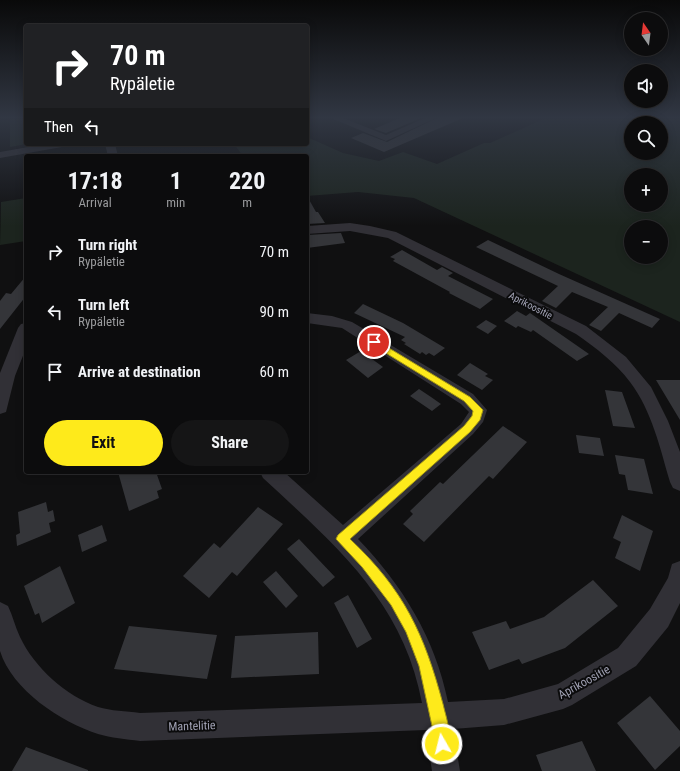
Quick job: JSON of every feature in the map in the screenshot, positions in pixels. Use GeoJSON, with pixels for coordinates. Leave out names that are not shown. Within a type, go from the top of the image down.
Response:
{"type":"FeatureCollection","features":[{"type":"Feature","properties":{"kind":"street","name":"Aprikoositie"},"geometry":{"type":"LineString","coordinates":[[309,230],[329,226],[351,226],[370,228],[392,234],[581,330],[603,345],[627,367],[649,398],[680,482]]}},
{"type":"Feature","properties":{"kind":"street"},"geometry":{"type":"LineString","coordinates":[[309,318],[332,321],[347,326],[467,399],[478,410],[476,417],[467,429],[342,539]]}},
{"type":"Feature","properties":{"kind":"street"},"geometry":{"type":"LineString","coordinates":[[0,407],[7,376],[24,333]]}},
{"type":"Feature","properties":{"kind":"street"},"geometry":{"type":"LineString","coordinates":[[272,474],[367,563],[395,600],[411,628],[426,666],[438,716],[446,771]]}},
{"type":"Feature","properties":{"kind":"street","name":"Aprikoositie"},"geometry":{"type":"LineString","coordinates":[[438,716],[504,712],[563,696],[627,657],[659,618],[679,581],[680,572]]}},
{"type":"Feature","properties":{"kind":"street","name":"Mantelitie"},"geometry":{"type":"LineString","coordinates":[[0,614],[11,646],[30,677],[46,691],[68,706],[98,720],[140,727],[438,716]]}},
{"type":"Feature","properties":{"kind":"shaded area"},"geometry":{"type":"Polygon","coordinates":[[[241,154],[347,154],[379,161],[398,154],[409,154],[437,164],[459,154],[624,154],[624,160],[668,160],[668,154],[680,154],[680,322],[414,198],[358,192],[309,196],[309,154],[241,154]]]}},
{"type":"Feature","properties":{"kind":"shaded area"},"geometry":{"type":"Polygon","coordinates":[[[24,198],[24,241],[0,245],[1,202],[24,198]]]}},
{"type":"Feature","properties":{"kind":"building"},"geometry":{"type":"Polygon","coordinates":[[[309,200],[316,212],[318,212],[325,223],[309,224],[309,200]]]}},
{"type":"Feature","properties":{"kind":"building"},"geometry":{"type":"Polygon","coordinates":[[[341,233],[345,243],[309,248],[309,235],[341,233]]]}},
{"type":"Feature","properties":{"kind":"building"},"geometry":{"type":"Polygon","coordinates":[[[488,240],[559,274],[660,319],[652,328],[619,313],[601,331],[589,325],[608,307],[572,292],[556,308],[542,301],[558,286],[476,247],[488,240]]]}},
{"type":"Feature","properties":{"kind":"building"},"geometry":{"type":"Polygon","coordinates":[[[402,250],[437,270],[442,267],[453,273],[448,276],[493,299],[480,309],[449,293],[450,292],[393,261],[395,259],[390,257],[402,250]]]}},
{"type":"Feature","properties":{"kind":"building"},"geometry":{"type":"Polygon","coordinates":[[[24,278],[24,299],[0,329],[0,301],[6,293],[11,294],[24,278]]]}},
{"type":"Feature","properties":{"kind":"building"},"geometry":{"type":"Polygon","coordinates":[[[363,304],[403,323],[445,348],[434,356],[429,353],[426,355],[422,352],[420,354],[404,344],[406,343],[401,340],[405,337],[354,313],[363,304]]]}},
{"type":"Feature","properties":{"kind":"building"},"geometry":{"type":"Polygon","coordinates":[[[517,311],[526,316],[530,313],[589,354],[577,361],[533,330],[531,332],[518,326],[516,328],[504,321],[517,311]]]}},
{"type":"Feature","properties":{"kind":"building"},"geometry":{"type":"Polygon","coordinates":[[[486,320],[497,326],[488,334],[476,327],[486,320]]]}},
{"type":"Feature","properties":{"kind":"building"},"geometry":{"type":"Polygon","coordinates":[[[361,351],[383,367],[368,378],[346,360],[361,351]]]}},
{"type":"Feature","properties":{"kind":"building"},"geometry":{"type":"Polygon","coordinates":[[[470,363],[488,374],[485,376],[493,380],[482,390],[457,375],[470,363]]]}},
{"type":"Feature","properties":{"kind":"building"},"geometry":{"type":"Polygon","coordinates":[[[656,380],[680,380],[680,420],[656,380]]]}},
{"type":"Feature","properties":{"kind":"building"},"geometry":{"type":"Polygon","coordinates":[[[419,389],[441,404],[432,411],[410,396],[419,389]]]}},
{"type":"Feature","properties":{"kind":"building"},"geometry":{"type":"Polygon","coordinates":[[[605,390],[622,392],[635,428],[613,426],[605,390]]]}},
{"type":"Feature","properties":{"kind":"building"},"geometry":{"type":"Polygon","coordinates":[[[503,426],[527,442],[493,479],[489,476],[424,542],[403,524],[413,514],[410,511],[440,482],[443,484],[503,426]]]}},
{"type":"Feature","properties":{"kind":"building"},"geometry":{"type":"Polygon","coordinates":[[[576,435],[600,438],[604,456],[579,453],[576,435]]]}},
{"type":"Feature","properties":{"kind":"building"},"geometry":{"type":"Polygon","coordinates":[[[615,455],[644,459],[653,494],[628,490],[625,475],[619,474],[615,455]]]}},
{"type":"Feature","properties":{"kind":"building"},"geometry":{"type":"Polygon","coordinates":[[[119,474],[157,474],[162,489],[157,491],[159,498],[129,511],[119,474]]]}},
{"type":"Feature","properties":{"kind":"building"},"geometry":{"type":"Polygon","coordinates":[[[46,502],[48,512],[53,510],[55,521],[49,523],[51,532],[17,546],[16,535],[20,533],[18,512],[46,502]]]}},
{"type":"Feature","properties":{"kind":"building"},"geometry":{"type":"Polygon","coordinates":[[[258,507],[283,524],[237,576],[232,572],[209,598],[183,576],[214,543],[220,548],[258,507]]]}},
{"type":"Feature","properties":{"kind":"building"},"geometry":{"type":"Polygon","coordinates":[[[622,515],[653,531],[640,571],[615,558],[621,542],[613,538],[622,515]]]}},
{"type":"Feature","properties":{"kind":"building"},"geometry":{"type":"Polygon","coordinates":[[[102,525],[107,541],[82,552],[78,535],[102,525]]]}},
{"type":"Feature","properties":{"kind":"building"},"geometry":{"type":"Polygon","coordinates":[[[299,539],[335,577],[323,587],[287,549],[299,539]]]}},
{"type":"Feature","properties":{"kind":"building"},"geometry":{"type":"Polygon","coordinates":[[[60,566],[75,603],[42,623],[39,613],[35,615],[24,586],[60,566]]]}},
{"type":"Feature","properties":{"kind":"building"},"geometry":{"type":"Polygon","coordinates":[[[276,571],[298,596],[286,608],[263,582],[276,571]]]}},
{"type":"Feature","properties":{"kind":"building"},"geometry":{"type":"Polygon","coordinates":[[[593,580],[618,606],[565,648],[522,664],[519,659],[489,670],[472,632],[506,621],[510,629],[544,617],[593,580]]]}},
{"type":"Feature","properties":{"kind":"building"},"geometry":{"type":"Polygon","coordinates":[[[348,595],[372,639],[357,648],[334,603],[348,595]]]}},
{"type":"Feature","properties":{"kind":"building"},"geometry":{"type":"Polygon","coordinates":[[[129,626],[217,635],[207,679],[114,669],[129,626]]]}},
{"type":"Feature","properties":{"kind":"building"},"geometry":{"type":"Polygon","coordinates":[[[318,632],[319,674],[231,678],[235,636],[318,632]]]}},
{"type":"Feature","properties":{"kind":"building"},"geometry":{"type":"Polygon","coordinates":[[[650,696],[680,731],[680,746],[655,770],[617,723],[650,696]]]}},
{"type":"Feature","properties":{"kind":"building"},"geometry":{"type":"Polygon","coordinates":[[[582,741],[596,771],[542,771],[536,755],[582,741]]]}},
{"type":"Feature","properties":{"kind":"building"},"geometry":{"type":"Polygon","coordinates":[[[26,747],[88,770],[88,771],[12,771],[26,747]]]}},
{"type":"Feature","properties":{"kind":"route"},"geometry":{"type":"LineString","coordinates":[[374,342],[467,399],[478,410],[476,417],[467,429],[342,539],[367,563],[395,600],[411,628],[426,666],[438,716],[442,744]]}}]}
